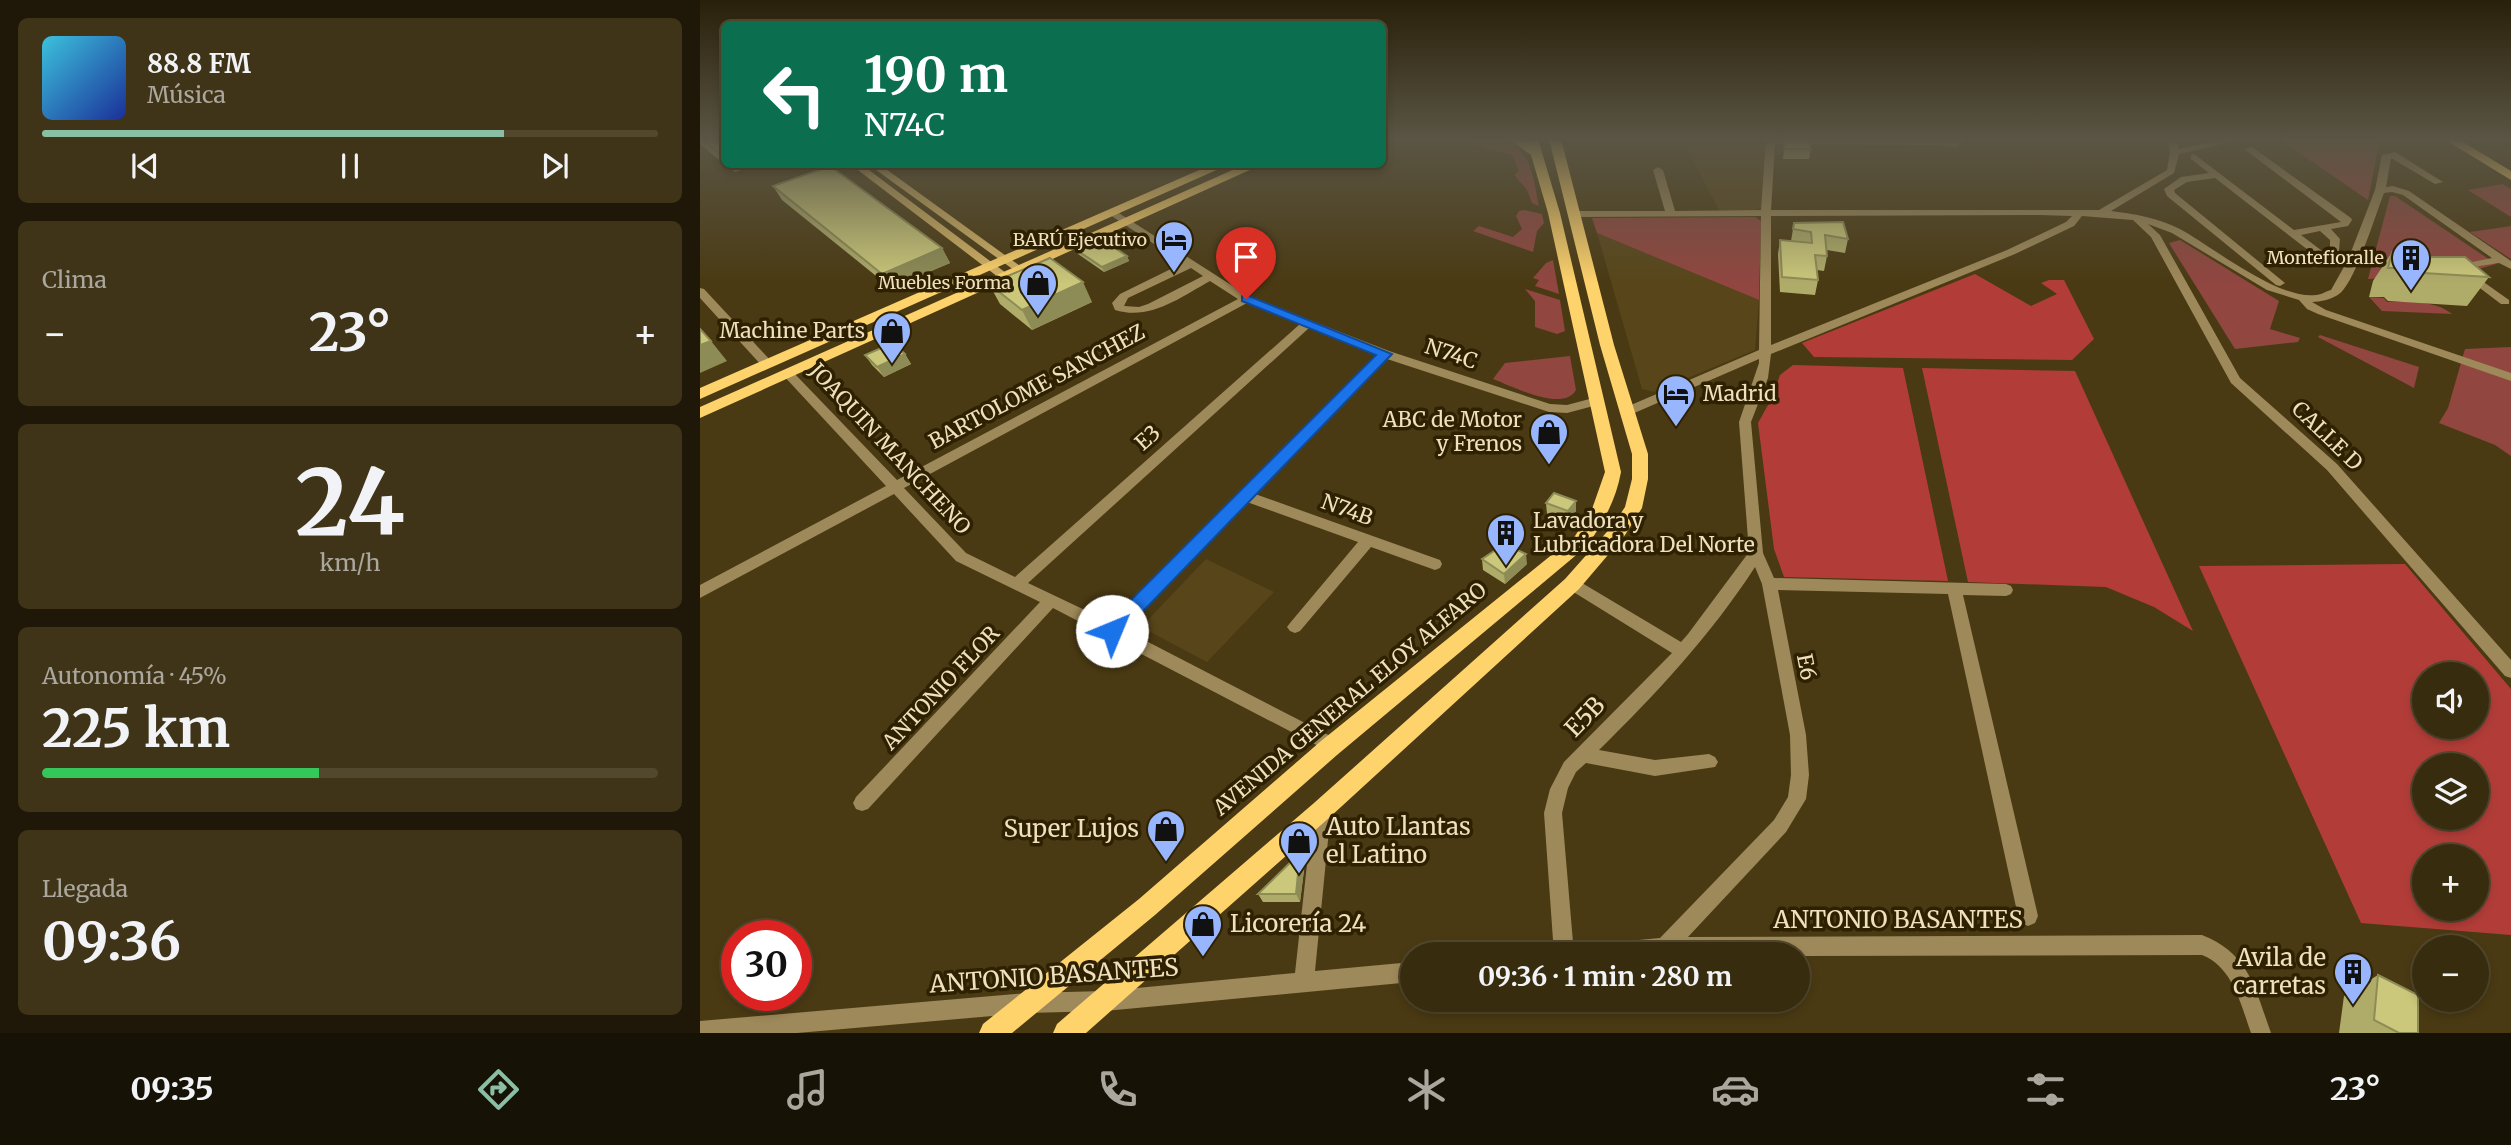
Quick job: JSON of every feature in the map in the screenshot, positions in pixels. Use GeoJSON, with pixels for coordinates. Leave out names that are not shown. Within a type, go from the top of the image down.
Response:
{"type":"FeatureCollection","features":[{"type":"Feature","properties":{"kind":"main road"},"geometry":{"type":"LineString","coordinates":[[886,187],[1006,278]]}},
{"type":"Feature","properties":{"kind":"main road"},"geometry":{"type":"LineString","coordinates":[[904,187],[1022,271]]}},
{"type":"Feature","properties":{"kind":"main road"},"geometry":{"type":"LineString","coordinates":[[700,394],[1173,187]]}},
{"type":"Feature","properties":{"kind":"main road"},"geometry":{"type":"LineString","coordinates":[[700,413],[1207,187]]}},
{"type":"Feature","properties":{"kind":"main road","name":"AVENIDA GENERAL ELOY ALFARO"},"geometry":{"type":"LineString","coordinates":[[992,1033],[1147,907],[1332,745],[1586,535],[1597,519],[1607,498],[1613,472],[1546,187]]}},
{"type":"Feature","properties":{"kind":"main road"},"geometry":{"type":"LineString","coordinates":[[1066,1033],[1322,810],[1572,584],[1619,530],[1636,499],[1640,479],[1640,454],[1607,345],[1568,187]]}},
{"type":"Feature","properties":{"kind":"street"},"geometry":{"type":"LineString","coordinates":[[1663,187],[1671,214]]}},
{"type":"Feature","properties":{"kind":"street"},"geometry":{"type":"LineString","coordinates":[[1764,352],[1767,187]]}},
{"type":"Feature","properties":{"kind":"street"},"geometry":{"type":"LineString","coordinates":[[2100,214],[2146,187]]}},
{"type":"Feature","properties":{"kind":"street"},"geometry":{"type":"LineString","coordinates":[[2173,187],[2168,191],[2280,282]]}},
{"type":"Feature","properties":{"kind":"street"},"geometry":{"type":"LineString","coordinates":[[2233,187],[2334,265]]}},
{"type":"Feature","properties":{"kind":"street"},"geometry":{"type":"LineString","coordinates":[[2292,233],[2346,223],[2347,220],[2302,187]]}},
{"type":"Feature","properties":{"kind":"street"},"geometry":{"type":"LineString","coordinates":[[1576,214],[2100,214],[2168,227],[2269,288],[2303,298],[2333,293],[2346,278],[2380,190],[2393,190],[2406,193],[2506,262]]}},
{"type":"Feature","properties":{"kind":"street"},"geometry":{"type":"LineString","coordinates":[[1628,411],[1764,352],[2011,252],[2070,224],[2076,219],[2077,213]]}},
{"type":"Feature","properties":{"kind":"street","name":"N74C"},"geometry":{"type":"LineString","coordinates":[[1114,214],[1246,299],[1307,324],[1385,354],[1549,408],[1567,408],[1597,401]]}},
{"type":"Feature","properties":{"kind":"street","name":"CALLE D"},"geometry":{"type":"LineString","coordinates":[[2135,219],[2155,235],[2235,380],[2332,467],[2511,671]]}},
{"type":"Feature","properties":{"kind":"street"},"geometry":{"type":"LineString","coordinates":[[2323,228],[2335,239],[2335,254],[2350,263]]}},
{"type":"Feature","properties":{"kind":"street"},"geometry":{"type":"LineString","coordinates":[[2505,302],[2454,268],[2506,262]]}},
{"type":"Feature","properties":{"kind":"street"},"geometry":{"type":"LineString","coordinates":[[1192,263],[1124,296],[1118,303],[1119,308],[1131,312],[1146,309],[1211,276]]}},
{"type":"Feature","properties":{"kind":"street"},"geometry":{"type":"LineString","coordinates":[[700,291],[767,364]]}},
{"type":"Feature","properties":{"kind":"street"},"geometry":{"type":"LineString","coordinates":[[2303,298],[2311,307],[2322,312],[2511,377]]}},
{"type":"Feature","properties":{"kind":"street","name":"BARTOLOME SANCHEZ"},"geometry":{"type":"LineString","coordinates":[[700,592],[1246,299]]}},
{"type":"Feature","properties":{"kind":"street","name":"E3"},"geometry":{"type":"LineString","coordinates":[[1017,584],[1307,324]]}},
{"type":"Feature","properties":{"kind":"street","name":"E6"},"geometry":{"type":"LineString","coordinates":[[1670,942],[1780,826],[1797,799],[1800,775],[1798,735],[1769,584],[1756,552],[1745,422],[1747,410],[1764,374],[1764,352]]}},
{"type":"Feature","properties":{"kind":"street"},"geometry":{"type":"LineString","coordinates":[[1112,631],[1385,354]]}},
{"type":"Feature","properties":{"kind":"street","name":"JOAQUIN MANCHENO"},"geometry":{"type":"LineString","coordinates":[[788,374],[961,557],[1112,631],[1332,745]]}},
{"type":"Feature","properties":{"kind":"street","name":"N74B"},"geometry":{"type":"LineString","coordinates":[[1245,496],[1435,564]]}},
{"type":"Feature","properties":{"kind":"street"},"geometry":{"type":"LineString","coordinates":[[1295,627],[1368,540]]}},
{"type":"Feature","properties":{"kind":"street","name":"E5B"},"geometry":{"type":"LineString","coordinates":[[1563,942],[1553,813],[1554,797],[1561,782],[1570,767],[1682,651],[1723,601],[1756,552]]}},
{"type":"Feature","properties":{"kind":"street"},"geometry":{"type":"LineString","coordinates":[[1572,584],[1682,651]]}},
{"type":"Feature","properties":{"kind":"street"},"geometry":{"type":"LineString","coordinates":[[1769,584],[2006,590]]}},
{"type":"Feature","properties":{"kind":"street"},"geometry":{"type":"LineString","coordinates":[[1955,589],[2028,916]]}},
{"type":"Feature","properties":{"kind":"street","name":"ANTONIO FLOR"},"geometry":{"type":"LineString","coordinates":[[862,803],[1050,601]]}},
{"type":"Feature","properties":{"kind":"street"},"geometry":{"type":"LineString","coordinates":[[1583,755],[1655,768],[1709,762]]}},
{"type":"Feature","properties":{"kind":"street"},"geometry":{"type":"LineString","coordinates":[[1304,982],[1322,810]]}},
{"type":"Feature","properties":{"kind":"street","name":"ANTONIO BASANTES"},"geometry":{"type":"LineString","coordinates":[[1810,946],[2202,945],[2223,954],[2231,965],[2261,1033]]}},
{"type":"Feature","properties":{"kind":"street","name":"ANTONIO BASANTES"},"geometry":{"type":"LineString","coordinates":[[700,1031],[1027,1003],[1105,1001],[1400,973]]}},
{"type":"Feature","properties":{"kind":"shaded area"},"geometry":{"type":"Polygon","coordinates":[[[1525,187],[1535,187],[1539,206],[1532,203],[1525,187]]]}},
{"type":"Feature","properties":{"kind":"shaded area"},"geometry":{"type":"Polygon","coordinates":[[[1707,187],[1764,187],[1763,207],[1756,210],[1719,210],[1707,187]]]}},
{"type":"Feature","properties":{"kind":"shaded area"},"geometry":{"type":"Polygon","coordinates":[[[2349,187],[2371,187],[2368,200],[2349,187]]]}},
{"type":"Feature","properties":{"kind":"shaded area"},"geometry":{"type":"Polygon","coordinates":[[[2484,187],[2511,189],[2511,217],[2468,190],[2484,187]]]}},
{"type":"Feature","properties":{"kind":"shaded area"},"geometry":{"type":"Polygon","coordinates":[[[2390,196],[2395,196],[2496,264],[2465,273],[2368,279],[2390,196]]]}},
{"type":"Feature","properties":{"kind":"shaded area"},"geometry":{"type":"Polygon","coordinates":[[[1519,211],[1542,214],[1544,223],[1537,231],[1533,252],[1473,231],[1479,226],[1513,237],[1522,229],[1516,216],[1519,211]]]}},
{"type":"Feature","properties":{"kind":"shaded area"},"geometry":{"type":"Polygon","coordinates":[[[1755,217],[1761,221],[1759,300],[1597,233],[1592,218],[1755,217]]]}},
{"type":"Feature","properties":{"kind":"shaded area"},"geometry":{"type":"Polygon","coordinates":[[[2511,226],[2511,259],[2470,232],[2511,226]]]}},
{"type":"Feature","properties":{"kind":"shaded area"},"geometry":{"type":"Polygon","coordinates":[[[1597,233],[1759,300],[1755,350],[1654,392],[1642,389],[1597,233]]]}},
{"type":"Feature","properties":{"kind":"shaded area"},"geometry":{"type":"Polygon","coordinates":[[[2180,240],[2279,301],[2270,329],[2300,338],[2298,342],[2235,349],[2169,243],[2180,240]]]}},
{"type":"Feature","properties":{"kind":"shaded area"},"geometry":{"type":"Polygon","coordinates":[[[1553,260],[1559,294],[1535,286],[1539,280],[1533,278],[1546,263],[1553,260]]]}},
{"type":"Feature","properties":{"kind":"shaded area"},"geometry":{"type":"Polygon","coordinates":[[[1975,274],[2031,306],[2057,294],[2041,283],[2064,280],[2094,339],[2072,360],[1814,357],[1802,343],[1975,274]]]}},
{"type":"Feature","properties":{"kind":"shaded area"},"geometry":{"type":"Polygon","coordinates":[[[1525,289],[1560,300],[1565,331],[1557,334],[1535,327],[1535,301],[1525,289]]]}},
{"type":"Feature","properties":{"kind":"shaded area"},"geometry":{"type":"Polygon","coordinates":[[[2369,297],[2384,298],[2387,302],[2430,304],[2452,314],[2382,311],[2369,297]]]}},
{"type":"Feature","properties":{"kind":"shaded area"},"geometry":{"type":"Polygon","coordinates":[[[2320,335],[2419,367],[2414,388],[2318,337],[2320,335]]]}},
{"type":"Feature","properties":{"kind":"shaded area"},"geometry":{"type":"Polygon","coordinates":[[[2511,347],[2511,456],[2495,445],[2439,423],[2448,408],[2465,349],[2511,347]]]}},
{"type":"Feature","properties":{"kind":"shaded area"},"geometry":{"type":"Polygon","coordinates":[[[1570,356],[1576,390],[1560,399],[1537,396],[1493,379],[1505,363],[1570,356]]]}},
{"type":"Feature","properties":{"kind":"shaded area"},"geometry":{"type":"Polygon","coordinates":[[[1793,365],[1903,368],[1948,581],[1784,577],[1774,549],[1758,423],[1773,396],[1780,375],[1793,365]]]}},
{"type":"Feature","properties":{"kind":"shaded area"},"geometry":{"type":"Polygon","coordinates":[[[1922,368],[2075,371],[2193,631],[2154,607],[2106,587],[1968,582],[1922,368]]]}},
{"type":"Feature","properties":{"kind":"shaded area"},"geometry":{"type":"Polygon","coordinates":[[[1206,559],[1274,592],[1207,662],[1141,627],[1206,559]]]}},
{"type":"Feature","properties":{"kind":"shaded area"},"geometry":{"type":"Polygon","coordinates":[[[2405,564],[2488,662],[2412,662],[2412,739],[2489,739],[2489,663],[2511,689],[2511,935],[2361,923],[2199,566],[2405,564]]]}},
{"type":"Feature","properties":{"kind":"building"},"geometry":{"type":"Polygon","coordinates":[[[774,187],[859,187],[942,248],[882,274],[774,187]]]}},
{"type":"Feature","properties":{"kind":"building"},"geometry":{"type":"Polygon","coordinates":[[[1843,222],[1848,239],[1825,235],[1827,256],[1815,255],[1818,280],[1782,277],[1780,240],[1812,243],[1811,232],[1793,229],[1794,223],[1843,222]]]}},
{"type":"Feature","properties":{"kind":"building"},"geometry":{"type":"Polygon","coordinates":[[[1100,238],[1127,256],[1102,267],[1075,249],[1100,238]]]}},
{"type":"Feature","properties":{"kind":"building"},"geometry":{"type":"Polygon","coordinates":[[[2421,250],[2430,257],[2465,257],[2489,277],[2407,272],[2404,268],[2388,268],[2392,252],[2421,250]]]}},
{"type":"Feature","properties":{"kind":"building"},"geometry":{"type":"Polygon","coordinates":[[[1050,258],[1083,282],[1022,310],[989,284],[1050,258]]]}},
{"type":"Feature","properties":{"kind":"building"},"geometry":{"type":"Polygon","coordinates":[[[700,329],[711,341],[700,345],[700,329]]]}},
{"type":"Feature","properties":{"kind":"building"},"geometry":{"type":"Polygon","coordinates":[[[893,343],[905,354],[877,367],[865,355],[893,343]]]}},
{"type":"Feature","properties":{"kind":"building"},"geometry":{"type":"Polygon","coordinates":[[[1554,493],[1576,501],[1568,511],[1546,503],[1554,493]]]}},
{"type":"Feature","properties":{"kind":"building"},"geometry":{"type":"Polygon","coordinates":[[[1505,544],[1526,554],[1504,574],[1482,559],[1505,544]]]}},
{"type":"Feature","properties":{"kind":"building"},"geometry":{"type":"Polygon","coordinates":[[[1300,853],[1296,894],[1258,894],[1300,853]]]}},
{"type":"Feature","properties":{"kind":"building"},"geometry":{"type":"Polygon","coordinates":[[[2378,975],[2412,992],[2412,1012],[2418,1012],[2418,1033],[2399,1033],[2374,1020],[2378,975]]]}},
{"type":"Feature","properties":{"kind":"place","name":"BARÚ Ejecutivo"},"geometry":{"type":"Point","coordinates":[1174,274]}},
{"type":"Feature","properties":{"kind":"place","name":"Montefioralle"},"geometry":{"type":"Point","coordinates":[2411,292]}},
{"type":"Feature","properties":{"kind":"place","name":"Muebles Forma"},"geometry":{"type":"Point","coordinates":[1038,317]}},
{"type":"Feature","properties":{"kind":"place","name":"Machine Parts"},"geometry":{"type":"Point","coordinates":[892,365]}},
{"type":"Feature","properties":{"kind":"place","name":"Madrid"},"geometry":{"type":"Point","coordinates":[1676,428]}},
{"type":"Feature","properties":{"kind":"place","name":"ABC de Motor y Frenos"},"geometry":{"type":"Point","coordinates":[1549,466]}},
{"type":"Feature","properties":{"kind":"place","name":"Lavadora y Lubricadora Del Norte"},"geometry":{"type":"Point","coordinates":[1506,567]}},
{"type":"Feature","properties":{"kind":"place","name":"Super Lujos"},"geometry":{"type":"Point","coordinates":[1166,863]}},
{"type":"Feature","properties":{"kind":"place","name":"Auto Llantas el Latino"},"geometry":{"type":"Point","coordinates":[1299,875]}},
{"type":"Feature","properties":{"kind":"place","name":"Licorería 24"},"geometry":{"type":"Point","coordinates":[1203,958]}},
{"type":"Feature","properties":{"kind":"place","name":"Avila de carretas"},"geometry":{"type":"Point","coordinates":[2353,1006]}},
{"type":"Feature","properties":{"kind":"route"},"geometry":{"type":"LineString","coordinates":[[1112,631],[1385,354],[1246,299]]}}]}
